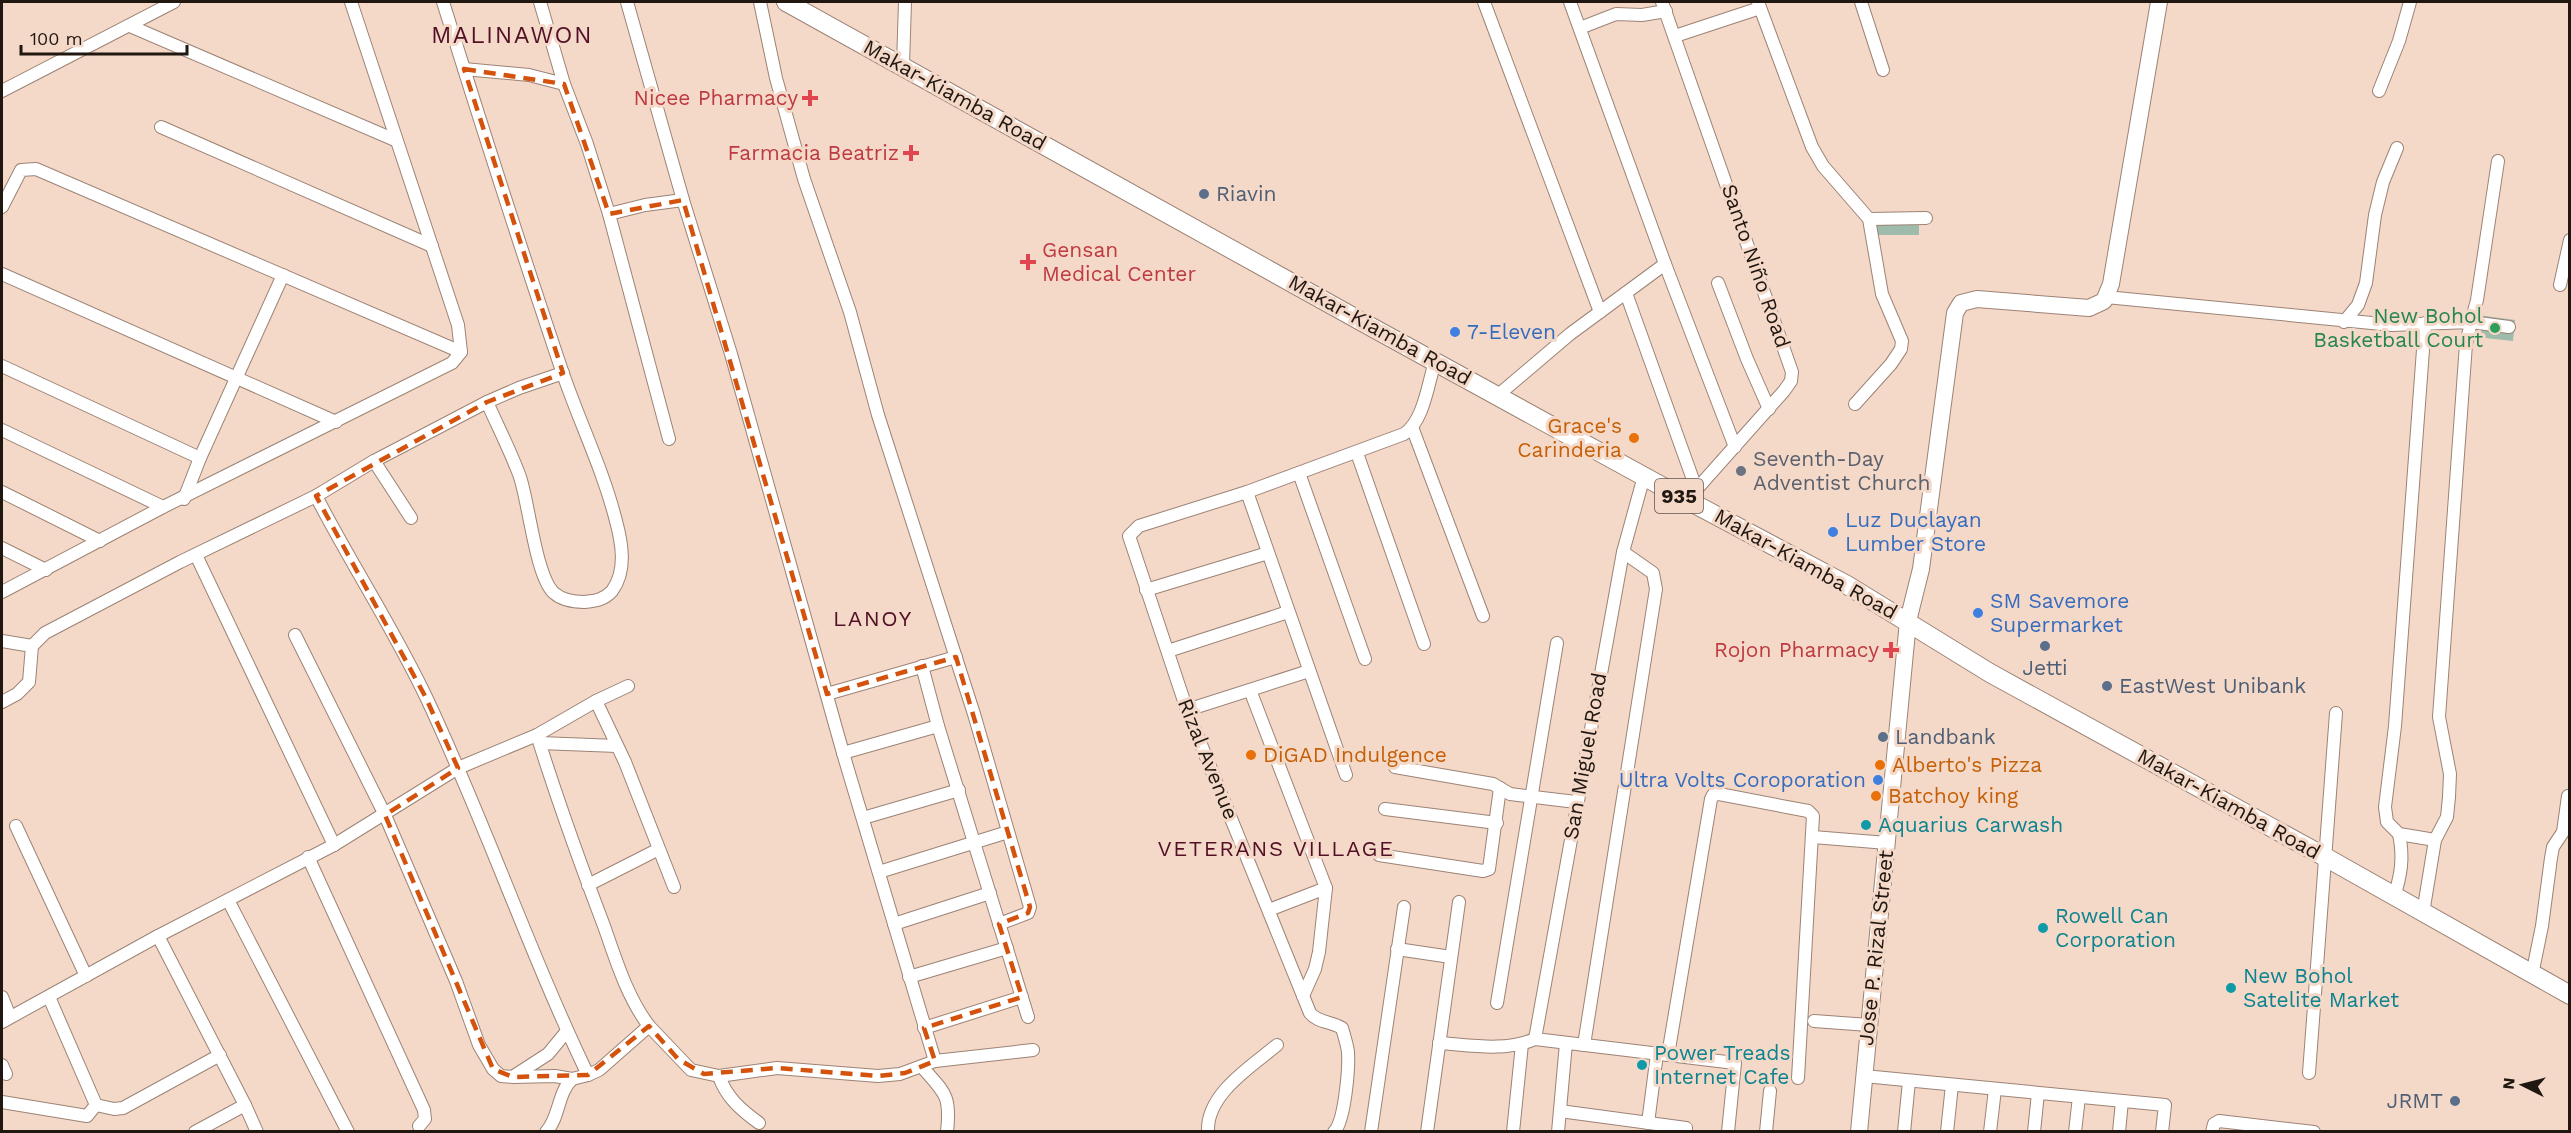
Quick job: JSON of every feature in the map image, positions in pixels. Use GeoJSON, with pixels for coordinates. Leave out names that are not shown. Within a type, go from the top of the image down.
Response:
{"type":"FeatureCollection","features":[{"type":"Feature","properties":{"kind":"main road","name":"Makar-Kiamba Road"},"geometry":{"type":"LineString","coordinates":[[786,2],[1644,476],[1692,494],[1784,551],[1908,621],[1990,673],[2327,858],[2570,995]]}},
{"type":"Feature","properties":{"kind":"street"},"geometry":{"type":"LineString","coordinates":[[2,91],[174,2]]}},
{"type":"Feature","properties":{"kind":"street"},"geometry":{"type":"LineString","coordinates":[[2,592],[163,507],[184,499],[452,363],[461,352],[458,325],[351,2]]}},
{"type":"Feature","properties":{"kind":"street"},"geometry":{"type":"LineString","coordinates":[[443,2],[563,373],[616,520],[622,551],[622,569],[616,586],[607,597],[596,601],[580,602],[564,600],[553,593],[546,581],[535,544],[520,476],[487,402]]}},
{"type":"Feature","properties":{"kind":"street"},"geometry":{"type":"LineString","coordinates":[[540,2],[564,84],[587,144],[609,214],[669,439]]}},
{"type":"Feature","properties":{"kind":"street"},"geometry":{"type":"LineString","coordinates":[[627,2],[683,200],[728,343],[843,753],[935,1061]]}},
{"type":"Feature","properties":{"kind":"street"},"geometry":{"type":"LineString","coordinates":[[760,2],[776,78],[804,179],[850,312],[878,415],[956,657],[1030,909],[1028,913],[999,924]]}},
{"type":"Feature","properties":{"kind":"street"},"geometry":{"type":"LineString","coordinates":[[903,65],[905,2]]}},
{"type":"Feature","properties":{"kind":"street"},"geometry":{"type":"LineString","coordinates":[[1484,2],[1600,312]]}},
{"type":"Feature","properties":{"kind":"street"},"geometry":{"type":"LineString","coordinates":[[1570,2],[1665,264],[1735,447]]}},
{"type":"Feature","properties":{"kind":"street"},"geometry":{"type":"LineString","coordinates":[[1861,2],[1883,70]]}},
{"type":"Feature","properties":{"kind":"street"},"geometry":{"type":"LineString","coordinates":[[2159,2],[2114,264],[2106,297],[2344,322],[2392,325],[2471,322],[2510,327]]}},
{"type":"Feature","properties":{"kind":"street"},"geometry":{"type":"LineString","coordinates":[[2379,91],[2399,41],[2410,2]]}},
{"type":"Feature","properties":{"kind":"street"},"geometry":{"type":"LineString","coordinates":[[1675,36],[1759,5],[1812,147],[1823,166],[1869,219],[1882,294],[1900,332],[1902,345],[1892,364],[1855,404]]}},
{"type":"Feature","properties":{"kind":"street"},"geometry":{"type":"LineString","coordinates":[[1580,28],[1616,14],[1642,15],[1664,6]]}},
{"type":"Feature","properties":{"kind":"street","name":"Santo Niño Road"},"geometry":{"type":"LineString","coordinates":[[1664,6],[1791,365],[1791,381],[1769,409],[1692,494]]}},
{"type":"Feature","properties":{"kind":"street"},"geometry":{"type":"LineString","coordinates":[[130,26],[395,140]]}},
{"type":"Feature","properties":{"kind":"street"},"geometry":{"type":"LineString","coordinates":[[464,69],[529,75],[564,84]]}},
{"type":"Feature","properties":{"kind":"street"},"geometry":{"type":"LineString","coordinates":[[161,127],[432,246]]}},
{"type":"Feature","properties":{"kind":"street"},"geometry":{"type":"LineString","coordinates":[[2344,322],[2358,305],[2366,283],[2375,215],[2383,182],[2397,148]]}},
{"type":"Feature","properties":{"kind":"street"},"geometry":{"type":"LineString","coordinates":[[2423,913],[2435,840],[2447,818],[2450,797],[2450,774],[2439,717],[2466,344],[2477,300],[2498,161]]}},
{"type":"Feature","properties":{"kind":"street"},"geometry":{"type":"LineString","coordinates":[[2,207],[21,170],[36,169],[461,352]]}},
{"type":"Feature","properties":{"kind":"street"},"geometry":{"type":"LineString","coordinates":[[609,214],[645,205],[683,200]]}},
{"type":"Feature","properties":{"kind":"street"},"geometry":{"type":"LineString","coordinates":[[1869,219],[1926,218]]}},
{"type":"Feature","properties":{"kind":"street"},"geometry":{"type":"LineString","coordinates":[[2560,285],[2566,272],[2570,240]]}},
{"type":"Feature","properties":{"kind":"street"},"geometry":{"type":"LineString","coordinates":[[1497,396],[1600,312],[1665,264]]}},
{"type":"Feature","properties":{"kind":"street"},"geometry":{"type":"LineString","coordinates":[[2,274],[336,422]]}},
{"type":"Feature","properties":{"kind":"street"},"geometry":{"type":"LineString","coordinates":[[184,499],[200,458],[283,275]]}},
{"type":"Feature","properties":{"kind":"street"},"geometry":{"type":"LineString","coordinates":[[1718,282],[1769,409]]}},
{"type":"Feature","properties":{"kind":"street"},"geometry":{"type":"LineString","coordinates":[[1626,293],[1692,494]]}},
{"type":"Feature","properties":{"kind":"street","name":"Jose P. Rizal Street"},"geometry":{"type":"LineString","coordinates":[[1858,1131],[1908,621],[1921,569],[1955,313],[1961,303],[1977,299],[2089,308],[2100,304],[2106,297]]}},
{"type":"Feature","properties":{"kind":"street"},"geometry":{"type":"LineString","coordinates":[[2394,897],[2403,858],[2399,834],[2387,822],[2385,807],[2395,726],[2426,323]]}},
{"type":"Feature","properties":{"kind":"street"},"geometry":{"type":"LineString","coordinates":[[1346,775],[1247,492],[1393,440],[1412,427],[1419,415],[1435,362]]}},
{"type":"Feature","properties":{"kind":"street"},"geometry":{"type":"LineString","coordinates":[[2,366],[200,458]]}},
{"type":"Feature","properties":{"kind":"street"},"geometry":{"type":"LineString","coordinates":[[2,702],[17,694],[29,682],[32,646],[45,633],[316,496],[374,461],[487,402],[563,373]]}},
{"type":"Feature","properties":{"kind":"street"},"geometry":{"type":"LineString","coordinates":[[1412,427],[1483,615]]}},
{"type":"Feature","properties":{"kind":"street"},"geometry":{"type":"LineString","coordinates":[[2,430],[163,507]]}},
{"type":"Feature","properties":{"kind":"street"},"geometry":{"type":"LineString","coordinates":[[1357,453],[1424,644]]}},
{"type":"Feature","properties":{"kind":"street"},"geometry":{"type":"LineString","coordinates":[[374,461],[411,518]]}},
{"type":"Feature","properties":{"kind":"street"},"geometry":{"type":"LineString","coordinates":[[1299,473],[1365,659]]}},
{"type":"Feature","properties":{"kind":"street","name":"San Miguel Road"},"geometry":{"type":"LineString","coordinates":[[1534,1039],[1575,802],[1623,552],[1644,476]]}},
{"type":"Feature","properties":{"kind":"street"},"geometry":{"type":"LineString","coordinates":[[2,492],[100,541]]}},
{"type":"Feature","properties":{"kind":"street","name":"Rizal Avenue"},"geometry":{"type":"LineString","coordinates":[[1247,492],[1139,526],[1130,536],[1187,710],[1310,1013],[1316,1019],[1336,1024],[1342,1028],[1345,1036],[1348,1051],[1342,1112],[1340,1123],[1334,1131]]}},
{"type":"Feature","properties":{"kind":"street"},"geometry":{"type":"LineString","coordinates":[[316,496],[425,696],[458,768],[531,949],[588,1075]]}},
{"type":"Feature","properties":{"kind":"street"},"geometry":{"type":"LineString","coordinates":[[2,548],[46,570]]}},
{"type":"Feature","properties":{"kind":"street"},"geometry":{"type":"LineString","coordinates":[[1584,1045],[1656,589],[1653,573],[1623,552]]}},
{"type":"Feature","properties":{"kind":"street"},"geometry":{"type":"LineString","coordinates":[[1146,590],[1268,553]]}},
{"type":"Feature","properties":{"kind":"street"},"geometry":{"type":"LineString","coordinates":[[196,555],[334,844]]}},
{"type":"Feature","properties":{"kind":"street"},"geometry":{"type":"LineString","coordinates":[[1168,651],[1288,612]]}},
{"type":"Feature","properties":{"kind":"street"},"geometry":{"type":"LineString","coordinates":[[295,635],[385,815],[456,981],[479,1045],[493,1069],[501,1076],[513,1077],[555,1076],[572,1079],[588,1075],[599,1070],[649,1026]]}},
{"type":"Feature","properties":{"kind":"street"},"geometry":{"type":"LineString","coordinates":[[2,641],[32,646]]}},
{"type":"Feature","properties":{"kind":"street"},"geometry":{"type":"LineString","coordinates":[[1497,1003],[1557,643]]}},
{"type":"Feature","properties":{"kind":"street"},"geometry":{"type":"LineString","coordinates":[[827,694],[956,657]]}},
{"type":"Feature","properties":{"kind":"street"},"geometry":{"type":"LineString","coordinates":[[922,666],[938,726],[1028,1017]]}},
{"type":"Feature","properties":{"kind":"street"},"geometry":{"type":"LineString","coordinates":[[1187,710],[1309,671]]}},
{"type":"Feature","properties":{"kind":"street"},"geometry":{"type":"LineString","coordinates":[[2,997],[6,1020],[158,936],[334,844],[385,815],[458,768],[538,739],[596,701],[627,686]]}},
{"type":"Feature","properties":{"kind":"street"},"geometry":{"type":"LineString","coordinates":[[1250,690],[1326,888],[1319,952],[1315,969],[1303,996]]}},
{"type":"Feature","properties":{"kind":"street"},"geometry":{"type":"LineString","coordinates":[[596,701],[617,746],[657,850],[674,887]]}},
{"type":"Feature","properties":{"kind":"street"},"geometry":{"type":"LineString","coordinates":[[2309,1073],[2327,858],[2336,713]]}},
{"type":"Feature","properties":{"kind":"street"},"geometry":{"type":"LineString","coordinates":[[843,753],[938,726]]}},
{"type":"Feature","properties":{"kind":"street"},"geometry":{"type":"LineString","coordinates":[[538,739],[617,746]]}},
{"type":"Feature","properties":{"kind":"street"},"geometry":{"type":"LineString","coordinates":[[538,739],[588,885],[638,1011],[649,1026],[691,1070],[719,1076],[777,1068],[878,1076],[900,1074],[935,1061],[1033,1050]]}},
{"type":"Feature","properties":{"kind":"street"},"geometry":{"type":"LineString","coordinates":[[1395,767],[1492,784],[1507,793],[1575,802]]}},
{"type":"Feature","properties":{"kind":"street"},"geometry":{"type":"LineString","coordinates":[[1379,855],[1487,871],[1491,863],[1500,788]]}},
{"type":"Feature","properties":{"kind":"street"},"geometry":{"type":"LineString","coordinates":[[863,819],[959,790]]}},
{"type":"Feature","properties":{"kind":"street"},"geometry":{"type":"LineString","coordinates":[[1648,1123],[1713,795],[1810,812],[1814,819],[1798,1078]]}},
{"type":"Feature","properties":{"kind":"street"},"geometry":{"type":"LineString","coordinates":[[2532,975],[2542,926],[2553,847],[2565,837],[2568,796]]}},
{"type":"Feature","properties":{"kind":"street"},"geometry":{"type":"LineString","coordinates":[[1385,809],[1497,824]]}},
{"type":"Feature","properties":{"kind":"street"},"geometry":{"type":"LineString","coordinates":[[16,826],[86,976]]}},
{"type":"Feature","properties":{"kind":"street"},"geometry":{"type":"LineString","coordinates":[[879,872],[1008,832]]}},
{"type":"Feature","properties":{"kind":"street"},"geometry":{"type":"LineString","coordinates":[[2399,834],[2435,840]]}},
{"type":"Feature","properties":{"kind":"street"},"geometry":{"type":"LineString","coordinates":[[1813,837],[1887,843]]}},
{"type":"Feature","properties":{"kind":"street"},"geometry":{"type":"LineString","coordinates":[[588,885],[657,850]]}},
{"type":"Feature","properties":{"kind":"street"},"geometry":{"type":"LineString","coordinates":[[308,856],[424,1110],[425,1119],[419,1126]]}},
{"type":"Feature","properties":{"kind":"street"},"geometry":{"type":"LineString","coordinates":[[1269,910],[1326,888]]}},
{"type":"Feature","properties":{"kind":"street"},"geometry":{"type":"LineString","coordinates":[[894,924],[990,893]]}},
{"type":"Feature","properties":{"kind":"street"},"geometry":{"type":"LineString","coordinates":[[228,900],[348,1131]]}},
{"type":"Feature","properties":{"kind":"street"},"geometry":{"type":"LineString","coordinates":[[1427,1131],[1459,902]]}},
{"type":"Feature","properties":{"kind":"street"},"geometry":{"type":"LineString","coordinates":[[1371,1131],[1404,907]]}},
{"type":"Feature","properties":{"kind":"street"},"geometry":{"type":"LineString","coordinates":[[158,936],[257,1131]]}},
{"type":"Feature","properties":{"kind":"street"},"geometry":{"type":"LineString","coordinates":[[909,977],[1007,948]]}},
{"type":"Feature","properties":{"kind":"street"},"geometry":{"type":"LineString","coordinates":[[1397,949],[1451,957]]}},
{"type":"Feature","properties":{"kind":"street"},"geometry":{"type":"LineString","coordinates":[[49,997],[96,1105]]}},
{"type":"Feature","properties":{"kind":"street"},"geometry":{"type":"LineString","coordinates":[[924,1028],[1022,998]]}},
{"type":"Feature","properties":{"kind":"street"},"geometry":{"type":"LineString","coordinates":[[1814,1021],[1869,1025]]}},
{"type":"Feature","properties":{"kind":"street"},"geometry":{"type":"LineString","coordinates":[[513,1077],[548,1054],[567,1031]]}},
{"type":"Feature","properties":{"kind":"street"},"geometry":{"type":"LineString","coordinates":[[1439,1043],[1503,1047],[1522,1044],[1534,1039],[1735,1063],[1728,1131]]}},
{"type":"Feature","properties":{"kind":"street"},"geometry":{"type":"LineString","coordinates":[[1558,1131],[1566,1042]]}},
{"type":"Feature","properties":{"kind":"street"},"geometry":{"type":"LineString","coordinates":[[1513,1131],[1522,1044]]}},
{"type":"Feature","properties":{"kind":"street"},"geometry":{"type":"LineString","coordinates":[[1208,1131],[1210,1114],[1219,1098],[1277,1046]]}},
{"type":"Feature","properties":{"kind":"street"},"geometry":{"type":"LineString","coordinates":[[96,1105],[114,1109],[123,1108],[220,1055]]}},
{"type":"Feature","properties":{"kind":"street"},"geometry":{"type":"LineString","coordinates":[[922,1067],[944,1091],[950,1112],[947,1131]]}},
{"type":"Feature","properties":{"kind":"street"},"geometry":{"type":"LineString","coordinates":[[719,1076],[723,1089],[732,1101],[759,1123]]}},
{"type":"Feature","properties":{"kind":"street"},"geometry":{"type":"LineString","coordinates":[[1864,1076],[2165,1105],[2162,1131]]}},
{"type":"Feature","properties":{"kind":"street"},"geometry":{"type":"LineString","coordinates":[[546,1131],[552,1122],[564,1087],[572,1079]]}},
{"type":"Feature","properties":{"kind":"street"},"geometry":{"type":"LineString","coordinates":[[1904,1131],[1909,1080]]}},
{"type":"Feature","properties":{"kind":"street"},"geometry":{"type":"LineString","coordinates":[[1947,1131],[1952,1085]]}},
{"type":"Feature","properties":{"kind":"street"},"geometry":{"type":"LineString","coordinates":[[1990,1131],[1995,1089]]}},
{"type":"Feature","properties":{"kind":"street"},"geometry":{"type":"LineString","coordinates":[[1766,1131],[1770,1091]]}},
{"type":"Feature","properties":{"kind":"street"},"geometry":{"type":"LineString","coordinates":[[2034,1131],[2038,1093]]}},
{"type":"Feature","properties":{"kind":"street"},"geometry":{"type":"LineString","coordinates":[[2075,1131],[2079,1097]]}},
{"type":"Feature","properties":{"kind":"street"},"geometry":{"type":"LineString","coordinates":[[2,1101],[87,1116],[96,1105]]}},
{"type":"Feature","properties":{"kind":"street"},"geometry":{"type":"LineString","coordinates":[[2119,1131],[2122,1101]]}},
{"type":"Feature","properties":{"kind":"street"},"geometry":{"type":"LineString","coordinates":[[195,1131],[245,1105]]}},
{"type":"Feature","properties":{"kind":"street"},"geometry":{"type":"LineString","coordinates":[[1560,1111],[1686,1128],[1686,1131]]}},
{"type":"Feature","properties":{"kind":"street"},"geometry":{"type":"LineString","coordinates":[[2212,1131],[2214,1124],[2219,1121],[2314,1131]]}},
{"type":"Feature","properties":{"kind":"highlighted area"},"geometry":{"type":"Polygon","coordinates":[[[464,69],[564,84],[609,214],[683,200],[827,694],[956,657],[1030,907],[1028,913],[999,924],[1022,997],[924,1028],[935,1061],[905,1073],[878,1076],[777,1068],[704,1074],[678,1059],[649,1026],[588,1075],[513,1077],[493,1069],[385,815],[458,768],[425,696],[316,496],[487,402],[563,373],[464,69]]]}},
{"type":"Feature","properties":{"kind":"green space"},"geometry":{"type":"Polygon","coordinates":[[[1876,217],[1919,217],[1919,235],[1876,235],[1876,217]]]}},
{"type":"Feature","properties":{"kind":"green space","name":"New Bohol Basketball Court"},"geometry":{"type":"Polygon","coordinates":[[[2478,315],[2515,320],[2513,341],[2476,337],[2478,315]]]}},
{"type":"Feature","properties":{"kind":"place","name":"Nicee Pharmacy"},"geometry":{"type":"Point","coordinates":[810,98]}},
{"type":"Feature","properties":{"kind":"place","name":"Farmacia Beatriz"},"geometry":{"type":"Point","coordinates":[911,153]}},
{"type":"Feature","properties":{"kind":"place","name":"Riavin"},"geometry":{"type":"Point","coordinates":[1204,194]}},
{"type":"Feature","properties":{"kind":"place","name":"Gensan Medical Center"},"geometry":{"type":"Point","coordinates":[1028,262]}},
{"type":"Feature","properties":{"kind":"place","name":"New Bohol Basketball Court"},"geometry":{"type":"Point","coordinates":[2495,328]}},
{"type":"Feature","properties":{"kind":"place","name":"7-Eleven"},"geometry":{"type":"Point","coordinates":[1455,332]}},
{"type":"Feature","properties":{"kind":"place","name":"Grace's Carinderia"},"geometry":{"type":"Point","coordinates":[1634,438]}},
{"type":"Feature","properties":{"kind":"place","name":"Seventh-Day Adventist Church"},"geometry":{"type":"Point","coordinates":[1741,471]}},
{"type":"Feature","properties":{"kind":"place","name":"Luz Duclayan Lumber Store"},"geometry":{"type":"Point","coordinates":[1833,532]}},
{"type":"Feature","properties":{"kind":"place","name":"SM Savemore Supermarket"},"geometry":{"type":"Point","coordinates":[1978,613]}},
{"type":"Feature","properties":{"kind":"place","name":"Jetti"},"geometry":{"type":"Point","coordinates":[2045,646]}},
{"type":"Feature","properties":{"kind":"place","name":"Rojon Pharmacy"},"geometry":{"type":"Point","coordinates":[1891,650]}},
{"type":"Feature","properties":{"kind":"place","name":"EastWest Unibank"},"geometry":{"type":"Point","coordinates":[2107,686]}},
{"type":"Feature","properties":{"kind":"place","name":"Landbank"},"geometry":{"type":"Point","coordinates":[1883,737]}},
{"type":"Feature","properties":{"kind":"place","name":"DiGAD Indulgence"},"geometry":{"type":"Point","coordinates":[1251,755]}},
{"type":"Feature","properties":{"kind":"place","name":"Alberto's Pizza"},"geometry":{"type":"Point","coordinates":[1880,765]}},
{"type":"Feature","properties":{"kind":"place","name":"Ultra Volts Coroporation"},"geometry":{"type":"Point","coordinates":[1878,780]}},
{"type":"Feature","properties":{"kind":"place","name":"Batchoy king"},"geometry":{"type":"Point","coordinates":[1876,796]}},
{"type":"Feature","properties":{"kind":"place","name":"Aquarius Carwash"},"geometry":{"type":"Point","coordinates":[1866,825]}},
{"type":"Feature","properties":{"kind":"place","name":"Rowell Can Corporation"},"geometry":{"type":"Point","coordinates":[2043,928]}},
{"type":"Feature","properties":{"kind":"place","name":"New Bohol Satelite Market"},"geometry":{"type":"Point","coordinates":[2231,988]}},
{"type":"Feature","properties":{"kind":"place","name":"Power Treads Internet Cafe"},"geometry":{"type":"Point","coordinates":[1642,1065]}},
{"type":"Feature","properties":{"kind":"place","name":"JRMT"},"geometry":{"type":"Point","coordinates":[2455,1101]}},
{"type":"Feature","properties":{"kind":"district","name":"MALINAWON"},"geometry":{"type":"Point","coordinates":[512,35]}},
{"type":"Feature","properties":{"kind":"district","name":"LANOY"},"geometry":{"type":"Point","coordinates":[873,618]}},
{"type":"Feature","properties":{"kind":"district","name":"VETERANS VILLAGE"},"geometry":{"type":"Point","coordinates":[1276,848]}}]}
